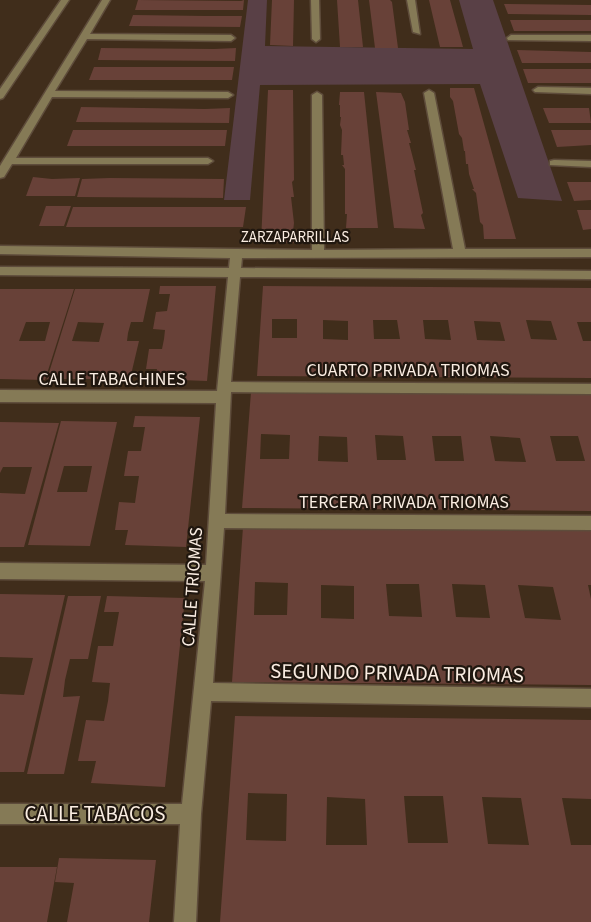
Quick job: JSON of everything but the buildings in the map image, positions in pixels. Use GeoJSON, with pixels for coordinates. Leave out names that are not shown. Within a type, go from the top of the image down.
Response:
{"type":"FeatureCollection","features":[{"type":"Feature","properties":{"kind":"street"},"geometry":{"type":"LineString","coordinates":[[0,96],[65,0]]}},
{"type":"Feature","properties":{"kind":"street"},"geometry":{"type":"LineString","coordinates":[[0,175],[106,0]]}},
{"type":"Feature","properties":{"kind":"street"},"geometry":{"type":"LineString","coordinates":[[315,0],[316,39]]}},
{"type":"Feature","properties":{"kind":"street"},"geometry":{"type":"LineString","coordinates":[[411,0],[417,32]]}},
{"type":"Feature","properties":{"kind":"street"},"geometry":{"type":"LineString","coordinates":[[84,36],[231,38]]}},
{"type":"Feature","properties":{"kind":"street"},"geometry":{"type":"LineString","coordinates":[[511,38],[591,38]]}},
{"type":"Feature","properties":{"kind":"street"},"geometry":{"type":"LineString","coordinates":[[538,90],[591,91]]}},
{"type":"Feature","properties":{"kind":"street"},"geometry":{"type":"LineString","coordinates":[[429,93],[460,254]]}},
{"type":"Feature","properties":{"kind":"street"},"geometry":{"type":"LineString","coordinates":[[49,94],[228,95]]}},
{"type":"Feature","properties":{"kind":"street"},"geometry":{"type":"LineString","coordinates":[[317,95],[318,254]]}},
{"type":"Feature","properties":{"kind":"street"},"geometry":{"type":"LineString","coordinates":[[8,161],[208,161]]}},
{"type":"Feature","properties":{"kind":"street"},"geometry":{"type":"LineString","coordinates":[[554,164],[591,164]]}},
{"type":"Feature","properties":{"kind":"street","name":"ZARZAPARRILLAS"},"geometry":{"type":"LineString","coordinates":[[0,250],[236,254],[591,253]]}},
{"type":"Feature","properties":{"kind":"street","name":"CALLE TRIOMAS"},"geometry":{"type":"LineString","coordinates":[[185,922],[191,814],[214,573],[224,392],[236,254]]}},
{"type":"Feature","properties":{"kind":"street","name":"ZARZAPARRILLAS"},"geometry":{"type":"LineString","coordinates":[[0,271],[591,275]]}},
{"type":"Feature","properties":{"kind":"street","name":"CUARTO PRIVADA TRIOMAS"},"geometry":{"type":"LineString","coordinates":[[224,392],[591,389]]}},
{"type":"Feature","properties":{"kind":"street","name":"CALLE TABACHINES"},"geometry":{"type":"LineString","coordinates":[[0,396],[224,392]]}},
{"type":"Feature","properties":{"kind":"street","name":"TERCERA PRIVADA TRIOMAS"},"geometry":{"type":"LineString","coordinates":[[216,521],[591,523]]}},
{"type":"Feature","properties":{"kind":"street"},"geometry":{"type":"LineString","coordinates":[[0,571],[214,573]]}},
{"type":"Feature","properties":{"kind":"street","name":"SEGUNDO PRIVADA TRIOMAS"},"geometry":{"type":"LineString","coordinates":[[203,692],[591,699]]}},
{"type":"Feature","properties":{"kind":"street","name":"CALLE TABACOS"},"geometry":{"type":"LineString","coordinates":[[0,814],[191,814]]}},
{"type":"Feature","properties":{"kind":"shaded area"},"geometry":{"type":"Polygon","coordinates":[[[248,0],[267,0],[265,46],[473,49],[459,0],[493,0],[562,201],[518,198],[480,84],[260,85],[250,200],[224,200],[248,0]]]}}]}
